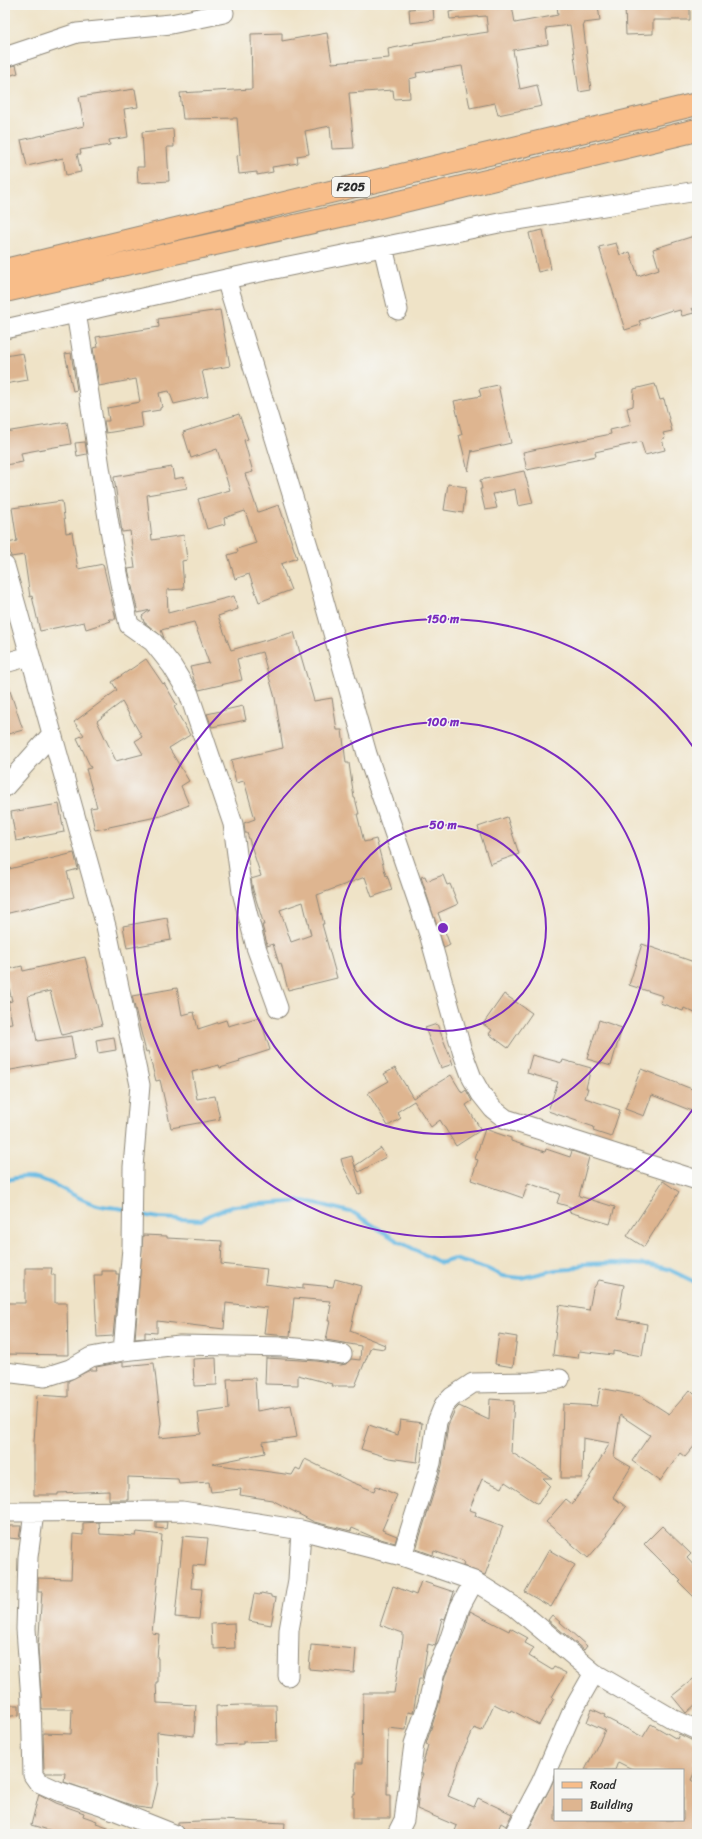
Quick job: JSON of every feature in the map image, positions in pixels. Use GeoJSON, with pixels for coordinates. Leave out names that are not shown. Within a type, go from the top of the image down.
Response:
{"type":"FeatureCollection","features":[{"type":"Feature","properties":{"kind":"main road","name":"F205"},"geometry":{"type":"LineString","coordinates":[[5,270],[697,104]]}},
{"type":"Feature","properties":{"kind":"main road"},"geometry":{"type":"LineString","coordinates":[[668,110],[672,123],[671,136]]}},
{"type":"Feature","properties":{"kind":"main road","name":"F205"},"geometry":{"type":"LineString","coordinates":[[5,291],[371,209],[697,130]]}},
{"type":"Feature","properties":{"kind":"street"},"geometry":{"type":"LineString","coordinates":[[5,57],[77,33],[171,24],[224,13]]}},
{"type":"Feature","properties":{"kind":"street"},"geometry":{"type":"LineString","coordinates":[[5,329],[226,279],[499,223],[697,191]]}},
{"type":"Feature","properties":{"kind":"street"},"geometry":{"type":"LineString","coordinates":[[383,247],[398,310]]}},
{"type":"Feature","properties":{"kind":"street"},"geometry":{"type":"LineString","coordinates":[[226,279],[311,555],[367,754],[429,934],[462,1051],[472,1078],[481,1094],[493,1109],[506,1119],[697,1180]]}},
{"type":"Feature","properties":{"kind":"street"},"geometry":{"type":"LineString","coordinates":[[76,313],[119,580],[129,625],[153,642],[172,666],[189,694],[233,824],[242,892],[256,947],[278,1008]]}},
{"type":"Feature","properties":{"kind":"street"},"geometry":{"type":"LineString","coordinates":[[5,566],[106,926],[140,1085],[133,1167],[132,1248],[123,1351]]}},
{"type":"Feature","properties":{"kind":"street"},"geometry":{"type":"LineString","coordinates":[[5,663],[30,656]]}},
{"type":"Feature","properties":{"kind":"street"},"geometry":{"type":"LineString","coordinates":[[5,788],[52,734]]}},
{"type":"Feature","properties":{"kind":"street"},"geometry":{"type":"LineString","coordinates":[[5,1372],[45,1376],[70,1369],[91,1357],[123,1351],[180,1345],[259,1346],[318,1350],[342,1354]]}},
{"type":"Feature","properties":{"kind":"street"},"geometry":{"type":"LineString","coordinates":[[402,1556],[431,1463],[437,1422],[444,1405],[452,1397],[473,1383],[530,1382],[560,1379]]}},
{"type":"Feature","properties":{"kind":"street"},"geometry":{"type":"LineString","coordinates":[[5,1512],[182,1511],[301,1530],[402,1556],[474,1581],[515,1607],[594,1673],[674,1720],[697,1730]]}},
{"type":"Feature","properties":{"kind":"street"},"geometry":{"type":"LineString","coordinates":[[34,1513],[28,1557],[26,1629],[34,1774],[38,1782],[58,1791],[101,1804],[174,1834]]}},
{"type":"Feature","properties":{"kind":"street"},"geometry":{"type":"LineString","coordinates":[[288,1676],[289,1630],[298,1580],[301,1530]]}},
{"type":"Feature","properties":{"kind":"street"},"geometry":{"type":"LineString","coordinates":[[397,1834],[404,1820],[414,1744],[428,1703],[435,1672],[448,1644],[460,1607],[474,1581]]}},
{"type":"Feature","properties":{"kind":"street"},"geometry":{"type":"LineString","coordinates":[[514,1834],[541,1784],[573,1710],[594,1673]]}},
{"type":"Feature","properties":{"kind":"building"},"geometry":{"type":"Polygon","coordinates":[[[484,5],[512,5],[515,23],[558,15],[557,5],[598,5],[600,21],[583,23],[591,90],[579,92],[570,25],[546,28],[548,44],[513,50],[520,89],[537,85],[542,106],[498,115],[495,103],[470,108],[462,66],[416,73],[417,77],[409,79],[410,98],[394,99],[393,90],[349,93],[354,148],[332,149],[330,126],[305,131],[309,154],[297,156],[298,163],[272,167],[273,172],[257,175],[257,172],[239,174],[237,156],[240,155],[237,118],[183,119],[180,93],[252,89],[251,34],[282,33],[282,41],[327,33],[332,63],[389,58],[388,49],[414,44],[413,43],[488,32],[486,16],[450,19],[449,12],[484,5]]]}},
{"type":"Feature","properties":{"kind":"building"},"geometry":{"type":"Polygon","coordinates":[[[625,5],[690,5],[690,20],[653,20],[653,34],[626,35],[625,5]]]}},
{"type":"Feature","properties":{"kind":"building"},"geometry":{"type":"Polygon","coordinates":[[[433,7],[434,20],[410,23],[409,9],[433,7]]]}},
{"type":"Feature","properties":{"kind":"building"},"geometry":{"type":"Polygon","coordinates":[[[16,65],[18,73],[5,77],[5,68],[16,65]]]}},
{"type":"Feature","properties":{"kind":"building"},"geometry":{"type":"Polygon","coordinates":[[[135,89],[138,107],[124,109],[128,137],[109,140],[110,145],[80,150],[81,154],[77,154],[81,172],[66,175],[63,158],[27,166],[21,140],[84,126],[79,97],[135,89]]]}},
{"type":"Feature","properties":{"kind":"building"},"geometry":{"type":"Polygon","coordinates":[[[173,129],[174,147],[167,147],[169,181],[138,183],[137,167],[144,167],[142,132],[173,129]]]}},
{"type":"Feature","properties":{"kind":"building"},"geometry":{"type":"Polygon","coordinates":[[[543,230],[551,269],[538,272],[529,233],[543,230]]]}},
{"type":"Feature","properties":{"kind":"building"},"geometry":{"type":"Polygon","coordinates":[[[697,235],[697,307],[692,308],[694,313],[682,316],[680,310],[673,312],[672,310],[639,321],[641,325],[625,330],[599,247],[616,243],[620,255],[630,252],[638,276],[659,269],[653,249],[697,235]]]}},
{"type":"Feature","properties":{"kind":"building"},"geometry":{"type":"Polygon","coordinates":[[[220,310],[230,366],[202,371],[208,396],[174,404],[169,391],[159,393],[162,407],[160,410],[141,413],[143,427],[106,433],[104,421],[109,421],[107,408],[140,402],[136,379],[99,386],[93,348],[98,347],[96,337],[159,327],[158,319],[220,310]]]}},
{"type":"Feature","properties":{"kind":"building"},"geometry":{"type":"Polygon","coordinates":[[[23,353],[28,380],[5,384],[5,356],[23,353]]]}},
{"type":"Feature","properties":{"kind":"building"},"geometry":{"type":"Polygon","coordinates":[[[71,353],[77,390],[73,391],[65,354],[71,353]]]}},
{"type":"Feature","properties":{"kind":"building"},"geometry":{"type":"Polygon","coordinates":[[[655,384],[660,400],[664,399],[672,431],[663,433],[665,438],[662,439],[665,450],[645,455],[641,442],[595,452],[596,456],[527,470],[523,452],[611,434],[610,430],[631,425],[627,408],[633,406],[634,389],[655,384]]]}},
{"type":"Feature","properties":{"kind":"building"},"geometry":{"type":"Polygon","coordinates":[[[498,385],[511,443],[472,452],[472,450],[468,471],[459,435],[462,435],[454,401],[481,396],[479,389],[498,385]]]}},
{"type":"Feature","properties":{"kind":"building"},"geometry":{"type":"Polygon","coordinates":[[[239,414],[248,439],[244,440],[253,472],[245,474],[258,512],[279,505],[297,558],[281,564],[291,590],[259,602],[249,574],[235,579],[228,555],[238,552],[237,549],[256,543],[245,511],[224,518],[225,524],[207,529],[198,499],[230,490],[217,449],[191,458],[183,432],[239,414]]]}},
{"type":"Feature","properties":{"kind":"building"},"geometry":{"type":"Polygon","coordinates":[[[67,422],[71,444],[21,453],[23,462],[5,465],[5,432],[67,422]]]}},
{"type":"Feature","properties":{"kind":"building"},"geometry":{"type":"Polygon","coordinates":[[[85,442],[87,454],[77,456],[75,443],[85,442]]]}},
{"type":"Feature","properties":{"kind":"building"},"geometry":{"type":"Polygon","coordinates":[[[172,467],[174,479],[184,477],[187,488],[147,495],[152,540],[184,535],[187,560],[182,561],[184,589],[167,590],[168,613],[234,596],[238,609],[218,616],[231,650],[294,632],[314,701],[332,698],[337,730],[342,730],[346,763],[349,763],[354,798],[359,814],[357,814],[364,842],[376,839],[386,876],[387,875],[392,890],[372,897],[365,877],[317,895],[324,924],[322,924],[337,978],[288,990],[281,963],[279,964],[273,944],[267,946],[262,925],[264,925],[253,890],[251,879],[261,876],[247,833],[245,833],[244,823],[255,819],[244,781],[236,783],[231,760],[283,748],[275,698],[262,652],[237,659],[242,680],[199,690],[190,667],[209,663],[194,622],[161,630],[164,638],[144,622],[142,616],[150,610],[138,613],[128,569],[135,568],[130,531],[122,532],[114,477],[172,467]],[[303,902],[280,910],[291,942],[311,935],[303,902]]]}},
{"type":"Feature","properties":{"kind":"building"},"geometry":{"type":"Polygon","coordinates":[[[524,471],[533,503],[518,506],[515,489],[493,494],[497,508],[485,510],[480,489],[482,489],[480,480],[524,471]]]}},
{"type":"Feature","properties":{"kind":"building"},"geometry":{"type":"Polygon","coordinates":[[[448,484],[466,487],[463,513],[444,510],[448,484]]]}},
{"type":"Feature","properties":{"kind":"building"},"geometry":{"type":"Polygon","coordinates":[[[62,501],[66,533],[72,532],[78,569],[103,564],[116,619],[109,619],[111,621],[86,629],[84,622],[40,631],[32,596],[30,597],[24,555],[11,557],[8,543],[17,541],[12,508],[62,501]]]}},
{"type":"Feature","properties":{"kind":"building"},"geometry":{"type":"Polygon","coordinates":[[[146,659],[163,684],[164,683],[177,705],[174,707],[190,735],[169,748],[189,781],[181,786],[189,805],[161,816],[95,830],[90,808],[97,807],[86,769],[91,768],[77,738],[84,735],[74,722],[117,690],[112,682],[146,659]],[[122,702],[97,721],[116,761],[143,754],[135,741],[142,737],[122,702]]]}},
{"type":"Feature","properties":{"kind":"building"},"geometry":{"type":"Polygon","coordinates":[[[5,682],[7,682],[23,730],[5,735],[5,682]]]}},
{"type":"Feature","properties":{"kind":"building"},"geometry":{"type":"Polygon","coordinates":[[[243,706],[246,720],[212,727],[207,714],[243,706]]]}},
{"type":"Feature","properties":{"kind":"building"},"geometry":{"type":"Polygon","coordinates":[[[59,804],[64,832],[16,841],[11,812],[59,804]]]}},
{"type":"Feature","properties":{"kind":"building"},"geometry":{"type":"Polygon","coordinates":[[[507,817],[519,854],[490,864],[478,827],[507,817]]]}},
{"type":"Feature","properties":{"kind":"building"},"geometry":{"type":"Polygon","coordinates":[[[74,853],[78,869],[67,872],[74,897],[5,914],[5,870],[74,853]]]}},
{"type":"Feature","properties":{"kind":"building"},"geometry":{"type":"Polygon","coordinates":[[[443,875],[447,885],[450,884],[458,904],[438,913],[450,945],[444,948],[421,877],[425,876],[427,881],[443,875]]]}},
{"type":"Feature","properties":{"kind":"building"},"geometry":{"type":"Polygon","coordinates":[[[167,918],[171,940],[127,948],[123,926],[167,918]]]}},
{"type":"Feature","properties":{"kind":"building"},"geometry":{"type":"Polygon","coordinates":[[[642,944],[697,963],[697,1014],[684,1008],[683,1011],[660,1003],[663,996],[629,985],[642,944]]]}},
{"type":"Feature","properties":{"kind":"building"},"geometry":{"type":"Polygon","coordinates":[[[85,957],[102,1025],[62,1035],[50,991],[28,996],[37,1041],[71,1036],[75,1059],[5,1071],[5,1024],[12,1023],[8,1002],[12,1001],[5,970],[22,966],[23,971],[85,957]]]}},
{"type":"Feature","properties":{"kind":"building"},"geometry":{"type":"Polygon","coordinates":[[[177,988],[182,1015],[194,1012],[198,1029],[226,1020],[228,1026],[260,1017],[270,1050],[220,1068],[219,1065],[192,1072],[197,1099],[215,1096],[220,1119],[171,1128],[160,1080],[156,1081],[148,1051],[146,1052],[132,996],[177,988]]]}},
{"type":"Feature","properties":{"kind":"building"},"geometry":{"type":"Polygon","coordinates":[[[504,994],[532,1013],[508,1048],[489,1034],[492,1030],[483,1024],[504,994]]]}},
{"type":"Feature","properties":{"kind":"building"},"geometry":{"type":"Polygon","coordinates":[[[599,1020],[622,1028],[611,1066],[587,1059],[599,1020]]]}},
{"type":"Feature","properties":{"kind":"building"},"geometry":{"type":"Polygon","coordinates":[[[437,1024],[453,1064],[441,1068],[425,1028],[437,1024]]]}},
{"type":"Feature","properties":{"kind":"building"},"geometry":{"type":"Polygon","coordinates":[[[114,1037],[116,1050],[98,1053],[96,1040],[114,1037]]]}},
{"type":"Feature","properties":{"kind":"building"},"geometry":{"type":"Polygon","coordinates":[[[532,1055],[562,1063],[563,1060],[591,1068],[585,1098],[620,1110],[611,1137],[593,1131],[594,1127],[548,1111],[558,1082],[527,1073],[532,1055]]]}},
{"type":"Feature","properties":{"kind":"building"},"geometry":{"type":"Polygon","coordinates":[[[395,1068],[413,1098],[451,1075],[462,1093],[466,1090],[472,1101],[466,1105],[481,1130],[456,1146],[440,1120],[431,1127],[414,1101],[397,1112],[401,1118],[388,1126],[368,1093],[389,1081],[384,1074],[395,1068]]]}},
{"type":"Feature","properties":{"kind":"building"},"geometry":{"type":"Polygon","coordinates":[[[641,1069],[697,1091],[697,1113],[652,1095],[644,1116],[625,1109],[641,1069]]]}},
{"type":"Feature","properties":{"kind":"building"},"geometry":{"type":"Polygon","coordinates":[[[485,1129],[511,1138],[511,1141],[545,1152],[546,1149],[570,1157],[572,1151],[589,1157],[579,1196],[615,1207],[610,1224],[569,1212],[571,1207],[557,1203],[560,1194],[528,1183],[523,1198],[471,1180],[478,1160],[475,1159],[485,1129]]]}},
{"type":"Feature","properties":{"kind":"building"},"geometry":{"type":"Polygon","coordinates":[[[381,1148],[386,1157],[359,1172],[355,1166],[381,1148]]]}},
{"type":"Feature","properties":{"kind":"building"},"geometry":{"type":"Polygon","coordinates":[[[352,1156],[362,1193],[358,1194],[343,1166],[341,1159],[352,1156]]]}},
{"type":"Feature","properties":{"kind":"building"},"geometry":{"type":"Polygon","coordinates":[[[663,1181],[679,1192],[644,1247],[627,1236],[663,1181]]]}},
{"type":"Feature","properties":{"kind":"building"},"geometry":{"type":"Polygon","coordinates":[[[143,1235],[222,1241],[221,1264],[267,1269],[265,1284],[303,1289],[303,1284],[333,1287],[335,1279],[361,1286],[350,1331],[385,1345],[384,1349],[371,1347],[355,1386],[331,1386],[332,1384],[298,1375],[298,1385],[265,1384],[266,1358],[317,1361],[341,1365],[346,1364],[351,1359],[360,1360],[361,1346],[326,1340],[330,1321],[328,1321],[331,1305],[329,1304],[330,1301],[294,1298],[290,1336],[264,1334],[267,1308],[226,1303],[224,1329],[157,1321],[157,1333],[145,1332],[145,1338],[135,1339],[143,1235]]]}},
{"type":"Feature","properties":{"kind":"building"},"geometry":{"type":"Polygon","coordinates":[[[25,1268],[52,1268],[51,1275],[55,1275],[55,1303],[67,1303],[68,1355],[5,1354],[5,1303],[25,1303],[25,1268]]]}},
{"type":"Feature","properties":{"kind":"building"},"geometry":{"type":"Polygon","coordinates":[[[102,1271],[116,1271],[116,1274],[119,1274],[113,1336],[97,1337],[94,1275],[102,1275],[102,1271]]]}},
{"type":"Feature","properties":{"kind":"building"},"geometry":{"type":"Polygon","coordinates":[[[599,1280],[624,1285],[618,1319],[647,1324],[642,1356],[613,1351],[613,1355],[579,1351],[578,1358],[553,1355],[559,1305],[589,1310],[593,1289],[599,1280]]]}},
{"type":"Feature","properties":{"kind":"building"},"geometry":{"type":"Polygon","coordinates":[[[499,1334],[517,1337],[513,1367],[495,1364],[499,1334]]]}},
{"type":"Feature","properties":{"kind":"building"},"geometry":{"type":"Polygon","coordinates":[[[216,1358],[217,1385],[194,1386],[193,1359],[216,1358]]]}},
{"type":"Feature","properties":{"kind":"building"},"geometry":{"type":"Polygon","coordinates":[[[123,1362],[123,1366],[154,1363],[161,1423],[159,1438],[201,1434],[198,1413],[229,1409],[227,1379],[255,1378],[257,1411],[291,1405],[297,1437],[263,1442],[265,1453],[212,1464],[292,1475],[296,1468],[300,1470],[305,1459],[349,1481],[374,1491],[376,1486],[397,1495],[382,1530],[397,1536],[395,1543],[373,1537],[352,1528],[351,1531],[314,1522],[272,1500],[240,1495],[241,1489],[211,1492],[209,1482],[179,1484],[178,1479],[128,1477],[128,1500],[109,1500],[109,1491],[58,1493],[58,1495],[34,1495],[34,1442],[37,1395],[68,1397],[68,1381],[90,1370],[97,1370],[96,1367],[123,1362]]]}},
{"type":"Feature","properties":{"kind":"building"},"geometry":{"type":"Polygon","coordinates":[[[600,1388],[641,1396],[669,1414],[690,1390],[697,1397],[697,1443],[685,1457],[680,1453],[660,1481],[632,1461],[650,1435],[620,1415],[614,1457],[631,1467],[613,1497],[626,1507],[606,1534],[608,1535],[588,1558],[546,1522],[566,1499],[572,1504],[591,1478],[589,1478],[610,1443],[583,1438],[582,1478],[561,1478],[563,1404],[597,1406],[600,1388]]]}},
{"type":"Feature","properties":{"kind":"building"},"geometry":{"type":"Polygon","coordinates":[[[490,1399],[514,1401],[511,1452],[552,1478],[543,1478],[550,1485],[538,1504],[505,1482],[502,1488],[482,1479],[469,1510],[476,1512],[475,1516],[503,1526],[485,1575],[463,1566],[464,1562],[434,1551],[433,1555],[416,1549],[442,1466],[448,1425],[455,1410],[459,1406],[489,1420],[490,1399]]]}},
{"type":"Feature","properties":{"kind":"building"},"geometry":{"type":"Polygon","coordinates":[[[400,1420],[422,1423],[417,1462],[389,1458],[361,1449],[369,1425],[398,1435],[400,1420]]]}},
{"type":"Feature","properties":{"kind":"building"},"geometry":{"type":"Polygon","coordinates":[[[99,1522],[100,1534],[136,1536],[137,1532],[162,1535],[152,1633],[159,1634],[157,1658],[158,1682],[156,1682],[157,1703],[196,1705],[194,1736],[157,1732],[158,1782],[152,1809],[137,1807],[64,1782],[65,1773],[45,1773],[44,1771],[43,1733],[71,1734],[72,1709],[42,1709],[38,1648],[42,1592],[38,1592],[38,1578],[71,1579],[73,1534],[83,1535],[83,1523],[99,1522]]]}},
{"type":"Feature","properties":{"kind":"building"},"geometry":{"type":"Polygon","coordinates":[[[156,1522],[167,1522],[166,1529],[156,1528],[156,1522]]]}},
{"type":"Feature","properties":{"kind":"building"},"geometry":{"type":"Polygon","coordinates":[[[9,1526],[21,1526],[19,1539],[9,1538],[9,1526]]]}},
{"type":"Feature","properties":{"kind":"building"},"geometry":{"type":"Polygon","coordinates":[[[662,1526],[691,1554],[687,1558],[697,1569],[697,1600],[679,1582],[681,1581],[644,1544],[662,1526]]]}},
{"type":"Feature","properties":{"kind":"building"},"geometry":{"type":"Polygon","coordinates":[[[183,1536],[208,1538],[205,1566],[193,1565],[191,1588],[202,1589],[199,1619],[175,1617],[183,1536]]]}},
{"type":"Feature","properties":{"kind":"building"},"geometry":{"type":"Polygon","coordinates":[[[549,1550],[575,1565],[551,1607],[525,1592],[549,1550]]]}},
{"type":"Feature","properties":{"kind":"building"},"geometry":{"type":"Polygon","coordinates":[[[421,1581],[454,1592],[445,1619],[442,1618],[435,1646],[428,1644],[422,1679],[419,1679],[413,1713],[408,1712],[406,1730],[388,1728],[387,1795],[390,1795],[390,1818],[353,1818],[353,1795],[355,1795],[356,1763],[362,1763],[363,1693],[394,1693],[403,1638],[403,1633],[380,1625],[393,1586],[416,1595],[421,1581]]]}},
{"type":"Feature","properties":{"kind":"building"},"geometry":{"type":"Polygon","coordinates":[[[261,1593],[271,1595],[271,1597],[276,1598],[271,1625],[249,1621],[254,1594],[260,1595],[261,1593]]]}},
{"type":"Feature","properties":{"kind":"building"},"geometry":{"type":"Polygon","coordinates":[[[470,1611],[509,1631],[510,1628],[528,1638],[525,1643],[534,1648],[529,1656],[552,1670],[554,1667],[566,1673],[552,1697],[554,1698],[539,1725],[511,1710],[510,1712],[494,1704],[482,1731],[474,1728],[460,1759],[448,1796],[474,1807],[478,1798],[512,1814],[506,1826],[501,1823],[496,1834],[461,1834],[455,1831],[457,1826],[417,1809],[420,1781],[423,1774],[421,1774],[428,1745],[426,1744],[438,1707],[445,1676],[465,1630],[470,1611]]]}},
{"type":"Feature","properties":{"kind":"building"},"geometry":{"type":"Polygon","coordinates":[[[552,1615],[587,1646],[584,1650],[548,1620],[552,1615]]]}},
{"type":"Feature","properties":{"kind":"building"},"geometry":{"type":"Polygon","coordinates":[[[234,1623],[235,1648],[214,1649],[214,1645],[212,1645],[211,1624],[234,1623]]]}},
{"type":"Feature","properties":{"kind":"building"},"geometry":{"type":"Polygon","coordinates":[[[311,1645],[356,1649],[354,1673],[309,1669],[311,1645]]]}},
{"type":"Feature","properties":{"kind":"building"},"geometry":{"type":"Polygon","coordinates":[[[697,1676],[697,1703],[686,1713],[672,1696],[697,1676]]]}},
{"type":"Feature","properties":{"kind":"building"},"geometry":{"type":"Polygon","coordinates":[[[5,1705],[19,1705],[19,1715],[5,1717],[5,1705]]]}},
{"type":"Feature","properties":{"kind":"building"},"geometry":{"type":"Polygon","coordinates":[[[276,1705],[277,1741],[243,1742],[243,1744],[217,1745],[216,1706],[276,1705]]]}},
{"type":"Feature","properties":{"kind":"building"},"geometry":{"type":"Polygon","coordinates":[[[592,1709],[605,1715],[604,1717],[643,1737],[651,1724],[677,1739],[679,1734],[697,1743],[697,1755],[693,1763],[697,1767],[691,1780],[697,1784],[697,1828],[694,1834],[535,1834],[528,1831],[554,1780],[554,1821],[684,1821],[684,1769],[632,1769],[618,1762],[615,1769],[586,1769],[605,1730],[587,1722],[592,1709]]]}},
{"type":"Feature","properties":{"kind":"building"},"geometry":{"type":"Polygon","coordinates":[[[39,1794],[56,1803],[84,1813],[83,1816],[97,1821],[96,1823],[123,1832],[123,1834],[56,1834],[56,1832],[31,1825],[39,1794]]]}},
{"type":"Feature","properties":{"kind":"building"},"geometry":{"type":"Polygon","coordinates":[[[220,1820],[285,1823],[284,1834],[207,1834],[207,1831],[184,1830],[178,1824],[178,1822],[220,1820]]]}},
{"type":"Feature","properties":{"kind":"waterway"},"geometry":{"type":"LineString","coordinates":[[5,1181],[30,1177],[41,1179],[94,1204],[128,1210]]}},
{"type":"Feature","properties":{"kind":"waterway"},"geometry":{"type":"LineString","coordinates":[[138,1214],[158,1218],[201,1220],[209,1215],[233,1206],[303,1201],[354,1213],[396,1240],[441,1263],[454,1259],[488,1269],[502,1276],[522,1278],[555,1270],[572,1269],[583,1264],[614,1263],[650,1265],[668,1269],[697,1283]]}}]}
